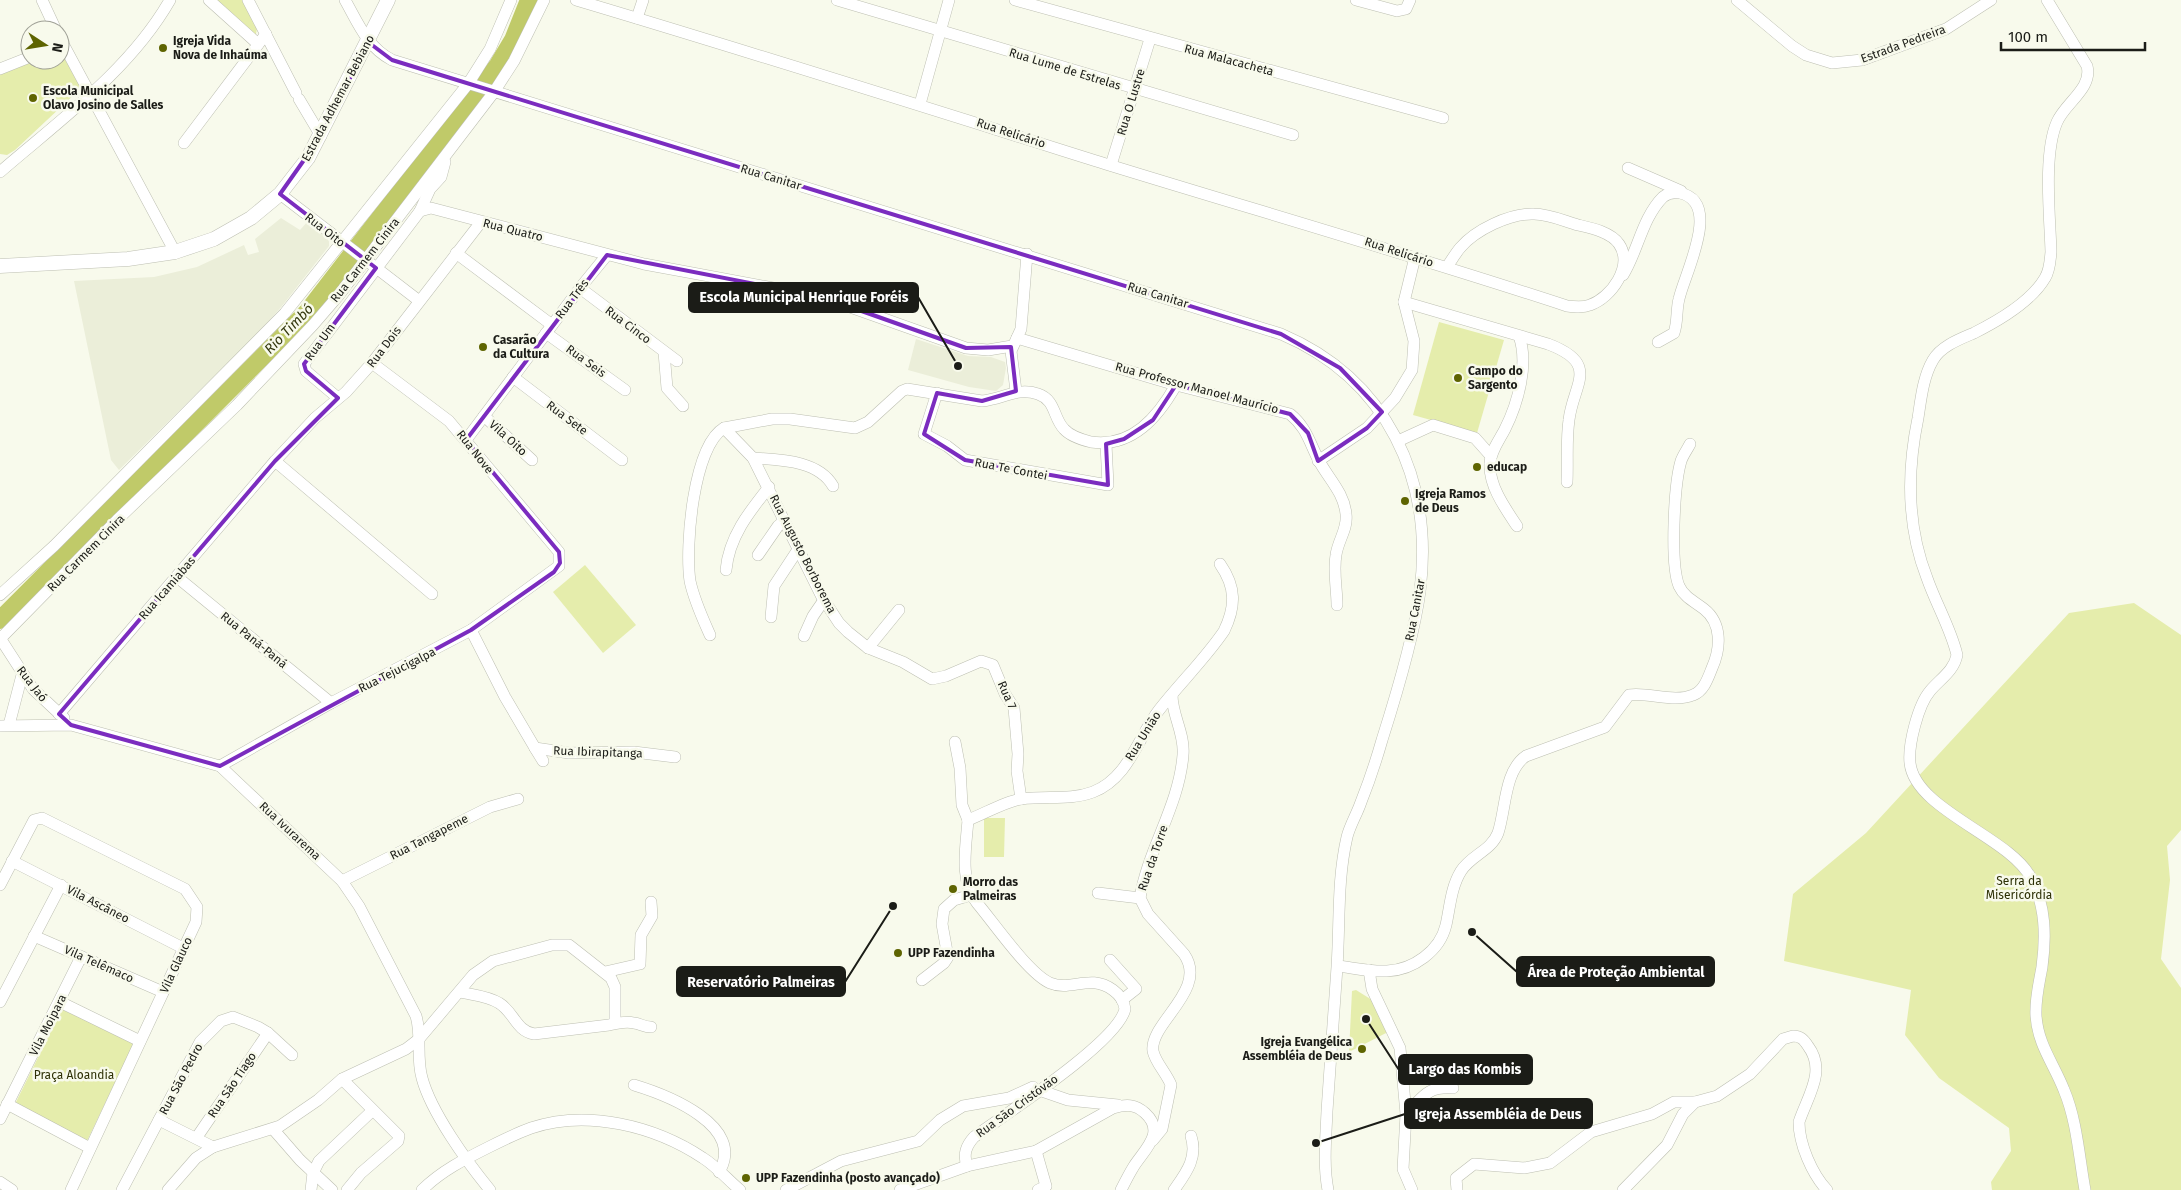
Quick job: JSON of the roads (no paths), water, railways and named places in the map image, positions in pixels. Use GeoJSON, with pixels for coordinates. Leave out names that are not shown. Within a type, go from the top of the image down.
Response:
{"type":"FeatureCollection","features":[{"type":"Feature","properties":{"kind":"main road","name":"Estrada Adhemar Bebiano"},"geometry":{"type":"LineString","coordinates":[[0,266],[128,259],[175,252],[214,239],[251,218],[280,194],[295,176],[321,136],[388,0]]}},
{"type":"Feature","properties":{"kind":"street"},"geometry":{"type":"LineString","coordinates":[[42,0],[51,20]]}},
{"type":"Feature","properties":{"kind":"street"},"geometry":{"type":"LineString","coordinates":[[0,172],[90,94],[140,45],[170,0]]}},
{"type":"Feature","properties":{"kind":"street"},"geometry":{"type":"LineString","coordinates":[[209,0],[258,44]]}},
{"type":"Feature","properties":{"kind":"street"},"geometry":{"type":"LineString","coordinates":[[248,0],[321,136]]}},
{"type":"Feature","properties":{"kind":"street"},"geometry":{"type":"LineString","coordinates":[[345,0],[368,42]]}},
{"type":"Feature","properties":{"kind":"street"},"geometry":{"type":"LineString","coordinates":[[0,595],[54,546],[285,313],[344,245],[470,85],[490,49],[511,0]]}},
{"type":"Feature","properties":{"kind":"street","name":"Rua Carmem Cinira"},"geometry":{"type":"LineString","coordinates":[[0,639],[244,397],[313,325],[447,156],[491,91],[514,61],[544,0]]}},
{"type":"Feature","properties":{"kind":"street","name":"Rua Relicário"},"geometry":{"type":"LineString","coordinates":[[576,0],[1416,257],[1567,306],[1578,307],[1596,302],[1618,282],[1623,260],[1622,250],[1614,239],[1590,228],[1534,214],[1500,222],[1482,231],[1460,248],[1447,267]]}},
{"type":"Feature","properties":{"kind":"street"},"geometry":{"type":"LineString","coordinates":[[638,18],[643,0]]}},
{"type":"Feature","properties":{"kind":"street","name":"Rua Lume de Estrelas"},"geometry":{"type":"LineString","coordinates":[[838,0],[1134,90],[1292,135]]}},
{"type":"Feature","properties":{"kind":"street"},"geometry":{"type":"LineString","coordinates":[[920,104],[949,0]]}},
{"type":"Feature","properties":{"kind":"street","name":"Rua Malacacheta"},"geometry":{"type":"LineString","coordinates":[[1014,0],[1150,39],[1443,118]]}},
{"type":"Feature","properties":{"kind":"street"},"geometry":{"type":"LineString","coordinates":[[1356,0],[1397,11],[1406,8],[1410,0]]}},
{"type":"Feature","properties":{"kind":"street","name":"Estrada Pedreira"},"geometry":{"type":"LineString","coordinates":[[1737,0],[1792,46],[1806,55],[1832,63],[1862,60],[1946,29],[1991,0]]}},
{"type":"Feature","properties":{"kind":"street"},"geometry":{"type":"LineString","coordinates":[[2047,0],[2087,66],[2089,73],[2084,87],[2058,121],[2053,138],[2050,162],[2051,252],[2045,278],[2029,297],[2005,314],[1979,330],[1950,344],[1934,358],[1925,378],[1910,456],[1909,488],[1915,535],[1925,575],[1957,656],[1954,666],[1924,700],[1915,730],[1910,760],[1913,773],[1927,794],[1961,821],[2019,862],[2030,876],[2040,899],[2044,925],[2044,946],[2036,998],[2038,1033],[2045,1053],[2064,1089],[2069,1104],[2085,1190]]}},
{"type":"Feature","properties":{"kind":"street"},"geometry":{"type":"LineString","coordinates":[[184,143],[266,34]]}},
{"type":"Feature","properties":{"kind":"street","name":"Rua O Lustre"},"geometry":{"type":"LineString","coordinates":[[1111,165],[1150,39]]}},
{"type":"Feature","properties":{"kind":"street","name":"Rua Canitar"},"geometry":{"type":"LineString","coordinates":[[368,42],[392,60],[1027,254],[1254,325],[1302,342],[1340,368],[1382,412],[1398,441],[1416,486],[1422,519],[1423,554],[1420,593],[1382,742],[1348,834],[1339,877],[1338,966],[1326,1148],[1328,1190]]}},
{"type":"Feature","properties":{"kind":"street"},"geometry":{"type":"LineString","coordinates":[[70,57],[175,252]]}},
{"type":"Feature","properties":{"kind":"street"},"geometry":{"type":"LineString","coordinates":[[0,69],[20,61]]}},
{"type":"Feature","properties":{"kind":"street","name":"Rua Um"},"geometry":{"type":"LineString","coordinates":[[338,398],[306,371],[304,364],[420,211],[430,189],[440,177],[447,156]]}},
{"type":"Feature","properties":{"kind":"street"},"geometry":{"type":"LineString","coordinates":[[1628,168],[1684,194],[1695,204],[1700,218],[1697,245],[1678,299],[1674,332],[1658,342]]}},
{"type":"Feature","properties":{"kind":"street","name":"Rua Oito"},"geometry":{"type":"LineString","coordinates":[[280,194],[363,260],[418,300]]}},
{"type":"Feature","properties":{"kind":"street"},"geometry":{"type":"LineString","coordinates":[[1618,282],[1630,263],[1655,207],[1667,194],[1684,194]]}},
{"type":"Feature","properties":{"kind":"street","name":"Rua Quatro"},"geometry":{"type":"LineString","coordinates":[[420,211],[431,208],[607,255]]}},
{"type":"Feature","properties":{"kind":"street","name":"Rua Dois"},"geometry":{"type":"LineString","coordinates":[[275,461],[315,418],[338,398],[372,363],[418,300],[481,222]]}},
{"type":"Feature","properties":{"kind":"street","name":"Rua Seis"},"geometry":{"type":"LineString","coordinates":[[456,253],[625,390]]}},
{"type":"Feature","properties":{"kind":"street"},"geometry":{"type":"LineString","coordinates":[[1016,391],[1015,342],[1021,329],[1027,254]]}},
{"type":"Feature","properties":{"kind":"street","name":"Rua Três"},"geometry":{"type":"LineString","coordinates":[[466,440],[607,255]]}},
{"type":"Feature","properties":{"kind":"street","name":"Rua Professor Manoel Maurício"},"geometry":{"type":"LineString","coordinates":[[607,255],[700,275],[822,297],[966,348],[988,350],[1015,342],[1290,414],[1301,423],[1308,433],[1318,461],[1332,480],[1346,514],[1346,527],[1336,553],[1337,605]]}},
{"type":"Feature","properties":{"kind":"street"},"geometry":{"type":"LineString","coordinates":[[1318,461],[1367,428],[1404,387],[1412,370],[1415,355],[1414,341],[1404,302],[1416,257]]}},
{"type":"Feature","properties":{"kind":"street","name":"Rua Cinco"},"geometry":{"type":"LineString","coordinates":[[580,288],[678,361]]}},
{"type":"Feature","properties":{"kind":"street"},"geometry":{"type":"LineString","coordinates":[[1404,302],[1548,344],[1564,352],[1576,363],[1581,374],[1580,385],[1569,420],[1567,482]]}},
{"type":"Feature","properties":{"kind":"street"},"geometry":{"type":"LineString","coordinates":[[1517,526],[1492,484],[1491,456],[1510,419],[1516,402],[1522,361],[1522,346],[1518,336]]}},
{"type":"Feature","properties":{"kind":"street"},"geometry":{"type":"LineString","coordinates":[[664,352],[667,388],[683,406]]}},
{"type":"Feature","properties":{"kind":"street","name":"Rua Nove"},"geometry":{"type":"LineString","coordinates":[[372,363],[449,421],[466,440],[491,474],[552,544],[560,558]]}},
{"type":"Feature","properties":{"kind":"street","name":"Rua Sete"},"geometry":{"type":"LineString","coordinates":[[513,377],[622,460]]}},
{"type":"Feature","properties":{"kind":"street"},"geometry":{"type":"LineString","coordinates":[[710,635],[698,607],[690,580],[691,535],[696,484],[700,466],[710,443],[718,431],[724,428],[772,419],[790,418],[855,428],[868,422],[902,391],[912,388],[982,401],[994,400],[1016,391],[1039,394],[1047,399],[1062,426],[1073,436],[1106,444],[1124,439],[1153,420],[1176,385]]}},
{"type":"Feature","properties":{"kind":"street","name":"Rua Te Contei"},"geometry":{"type":"LineString","coordinates":[[937,393],[924,434],[947,446],[965,460],[1108,485],[1106,444]]}},
{"type":"Feature","properties":{"kind":"street","name":"Vila Oito"},"geometry":{"type":"LineString","coordinates":[[484,416],[532,460]]}},
{"type":"Feature","properties":{"kind":"street"},"geometry":{"type":"LineString","coordinates":[[1398,441],[1432,425],[1475,438],[1491,456]]}},
{"type":"Feature","properties":{"kind":"street","name":"Rua Augusto Borborema"},"geometry":{"type":"LineString","coordinates":[[724,428],[753,458],[824,600],[839,623],[868,648],[903,662],[925,676]]}},
{"type":"Feature","properties":{"kind":"street"},"geometry":{"type":"LineString","coordinates":[[1338,966],[1369,970],[1395,970],[1412,964],[1438,945],[1446,925],[1452,893],[1461,871],[1493,843],[1511,778],[1518,762],[1526,756],[1605,727],[1629,695],[1643,694],[1682,697],[1694,695],[1706,683],[1715,662],[1718,636],[1717,625],[1709,613],[1683,593],[1676,576],[1674,563],[1677,488],[1681,461],[1690,444]]}},
{"type":"Feature","properties":{"kind":"street"},"geometry":{"type":"LineString","coordinates":[[753,458],[804,464],[818,471],[833,486]]}},
{"type":"Feature","properties":{"kind":"street"},"geometry":{"type":"LineString","coordinates":[[275,461],[432,594]]}},
{"type":"Feature","properties":{"kind":"street","name":"Rua Icamiabas"},"geometry":{"type":"LineString","coordinates":[[59,714],[275,461]]}},
{"type":"Feature","properties":{"kind":"street"},"geometry":{"type":"LineString","coordinates":[[726,570],[730,547],[748,514],[769,487]]}},
{"type":"Feature","properties":{"kind":"street"},"geometry":{"type":"LineString","coordinates":[[758,554],[778,526],[784,521]]}},
{"type":"Feature","properties":{"kind":"street"},"geometry":{"type":"LineString","coordinates":[[772,617],[774,586],[799,548]]}},
{"type":"Feature","properties":{"kind":"street","name":"Rua Tejucigalpa"},"geometry":{"type":"LineString","coordinates":[[220,766],[331,704],[471,630],[554,572],[559,566],[560,558]]}},
{"type":"Feature","properties":{"kind":"street","name":"Rua União"},"geometry":{"type":"LineString","coordinates":[[968,820],[1021,799],[1077,796],[1106,785],[1135,751],[1156,715],[1219,638],[1228,623],[1234,597],[1229,580],[1220,564]]}},
{"type":"Feature","properties":{"kind":"street","name":"Rua Paná-Paná"},"geometry":{"type":"LineString","coordinates":[[176,577],[331,704]]}},
{"type":"Feature","properties":{"kind":"street"},"geometry":{"type":"LineString","coordinates":[[804,636],[813,616],[824,600]]}},
{"type":"Feature","properties":{"kind":"street"},"geometry":{"type":"LineString","coordinates":[[868,648],[899,610]]}},
{"type":"Feature","properties":{"kind":"street","name":"Rua Ibirapitanga"},"geometry":{"type":"LineString","coordinates":[[471,630],[504,698],[536,748],[569,753],[634,752],[675,757]]}},
{"type":"Feature","properties":{"kind":"street","name":"Rua Jaó"},"geometry":{"type":"LineString","coordinates":[[0,639],[22,675],[45,703],[71,724]]}},
{"type":"Feature","properties":{"kind":"street","name":"Rua 7"},"geometry":{"type":"LineString","coordinates":[[925,676],[932,678],[946,676],[981,661],[993,665],[1005,694],[1014,708],[1018,754],[1016,767],[1021,799]]}},
{"type":"Feature","properties":{"kind":"street"},"geometry":{"type":"LineString","coordinates":[[22,675],[5,726],[71,724]]}},
{"type":"Feature","properties":{"kind":"street","name":"Rua da Torre"},"geometry":{"type":"LineString","coordinates":[[1153,1140],[1162,1129],[1172,1085],[1155,1056],[1153,1047],[1160,1031],[1186,989],[1191,972],[1189,961],[1148,914],[1140,898],[1174,800],[1182,766],[1183,740],[1173,706],[1172,694]]}},
{"type":"Feature","properties":{"kind":"street","name":"Rua Ivurarema"},"geometry":{"type":"LineString","coordinates":[[71,724],[220,766],[342,881],[359,906],[416,1016],[422,1078],[428,1095],[465,1159],[490,1190]]}},
{"type":"Feature","properties":{"kind":"street"},"geometry":{"type":"LineString","coordinates":[[955,742],[960,768],[962,805],[968,820],[966,878],[971,895],[1024,960],[1044,979],[1062,985],[1096,982],[1113,990],[1122,1000]]}},
{"type":"Feature","properties":{"kind":"street"},"geometry":{"type":"LineString","coordinates":[[536,748],[543,761]]}},
{"type":"Feature","properties":{"kind":"street","name":"Rua Tangapeme"},"geometry":{"type":"LineString","coordinates":[[342,881],[490,807],[518,799]]}},
{"type":"Feature","properties":{"kind":"street","name":"Vila Glauco"},"geometry":{"type":"LineString","coordinates":[[12,861],[31,824],[37,818],[48,820],[185,889],[197,907],[197,915],[183,948],[71,1190]]}},
{"type":"Feature","properties":{"kind":"street"},"geometry":{"type":"LineString","coordinates":[[0,885],[12,861]]}},
{"type":"Feature","properties":{"kind":"street","name":"Vila Ascâneo"},"geometry":{"type":"LineString","coordinates":[[12,861],[183,948]]}},
{"type":"Feature","properties":{"kind":"street"},"geometry":{"type":"LineString","coordinates":[[0,1002],[61,885]]}},
{"type":"Feature","properties":{"kind":"street"},"geometry":{"type":"LineString","coordinates":[[1098,894],[1140,898]]}},
{"type":"Feature","properties":{"kind":"street"},"geometry":{"type":"LineString","coordinates":[[922,980],[944,963],[948,957],[942,924],[944,909],[954,900],[971,895]]}},
{"type":"Feature","properties":{"kind":"street"},"geometry":{"type":"LineString","coordinates":[[605,972],[640,964],[641,935],[652,916],[651,902]]}},
{"type":"Feature","properties":{"kind":"street","name":"Vila Telêmaco"},"geometry":{"type":"LineString","coordinates":[[34,936],[163,992]]}},
{"type":"Feature","properties":{"kind":"street"},"geometry":{"type":"LineString","coordinates":[[168,1190],[196,1158],[213,1147],[273,1129],[288,1122],[311,1106],[342,1079],[406,1049],[419,1040],[474,975],[493,961],[552,944],[569,945],[605,972],[615,987],[615,1022]]}},
{"type":"Feature","properties":{"kind":"street","name":"Vila Moipara"},"geometry":{"type":"LineString","coordinates":[[0,1119],[81,957]]}},
{"type":"Feature","properties":{"kind":"street","name":"Rua São Cristóvão"},"geometry":{"type":"LineString","coordinates":[[967,1166],[965,1152],[968,1144],[974,1137],[1062,1073],[1100,1042],[1117,1025],[1124,1013],[1122,1000],[1136,989],[1110,960]]}},
{"type":"Feature","properties":{"kind":"street"},"geometry":{"type":"LineString","coordinates":[[1369,970],[1372,989],[1400,1048],[1406,1114],[1404,1169],[1412,1190]]}},
{"type":"Feature","properties":{"kind":"street"},"geometry":{"type":"LineString","coordinates":[[460,992],[500,1003],[528,1033],[544,1033],[609,1025],[615,1022],[635,1023],[651,1027]]}},
{"type":"Feature","properties":{"kind":"street"},"geometry":{"type":"LineString","coordinates":[[60,1002],[140,1041]]}},
{"type":"Feature","properties":{"kind":"street","name":"Rua São Pedro"},"geometry":{"type":"LineString","coordinates":[[122,1190],[200,1042],[221,1021],[233,1017],[268,1033],[292,1055]]}},
{"type":"Feature","properties":{"kind":"street","name":"Rua São Tiago"},"geometry":{"type":"LineString","coordinates":[[197,1137],[268,1033]]}},
{"type":"Feature","properties":{"kind":"street"},"geometry":{"type":"LineString","coordinates":[[1457,1190],[1456,1178],[1474,1164],[1524,1168],[1542,1166],[1555,1160],[1591,1132],[1652,1114],[1666,1104],[1695,1102],[1717,1096],[1754,1071],[1783,1040],[1793,1036],[1801,1038],[1815,1054],[1817,1066],[1810,1098],[1799,1122],[1799,1130],[1812,1169],[1827,1190]]}},
{"type":"Feature","properties":{"kind":"street","name":"Rua São Cristóvão"},"geometry":{"type":"LineString","coordinates":[[786,1190],[841,1162],[918,1141],[940,1120],[963,1106],[1009,1098],[1062,1073]]}},
{"type":"Feature","properties":{"kind":"street"},"geometry":{"type":"LineString","coordinates":[[342,1079],[399,1136],[398,1141],[361,1173],[347,1190]]}},
{"type":"Feature","properties":{"kind":"street"},"geometry":{"type":"LineString","coordinates":[[634,1085],[674,1099],[716,1130],[725,1150],[725,1162],[719,1172]]}},
{"type":"Feature","properties":{"kind":"street"},"geometry":{"type":"LineString","coordinates":[[1406,1114],[1428,1091],[1437,1088],[1454,1088]]}},
{"type":"Feature","properties":{"kind":"street"},"geometry":{"type":"LineString","coordinates":[[1039,1090],[1068,1100],[1120,1106],[1131,1105],[1147,1115],[1154,1127],[1153,1140],[1134,1165],[1121,1190]]}},
{"type":"Feature","properties":{"kind":"street"},"geometry":{"type":"LineString","coordinates":[[1623,1190],[1667,1145],[1683,1114],[1695,1102]]}},
{"type":"Feature","properties":{"kind":"street"},"geometry":{"type":"LineString","coordinates":[[7,1104],[90,1148]]}},
{"type":"Feature","properties":{"kind":"street"},"geometry":{"type":"LineString","coordinates":[[900,1190],[967,1166],[1036,1151],[1120,1106]]}},
{"type":"Feature","properties":{"kind":"street"},"geometry":{"type":"LineString","coordinates":[[311,1190],[313,1173],[325,1153],[372,1111]]}},
{"type":"Feature","properties":{"kind":"street"},"geometry":{"type":"LineString","coordinates":[[159,1120],[197,1137],[213,1147]]}},
{"type":"Feature","properties":{"kind":"street"},"geometry":{"type":"LineString","coordinates":[[422,1190],[438,1176],[465,1159],[531,1128],[562,1121],[622,1124],[662,1136],[703,1158],[740,1190]]}},
{"type":"Feature","properties":{"kind":"street"},"geometry":{"type":"LineString","coordinates":[[273,1129],[313,1173],[332,1190]]}},
{"type":"Feature","properties":{"kind":"street"},"geometry":{"type":"LineString","coordinates":[[1174,1190],[1190,1166],[1194,1148],[1192,1136]]}},
{"type":"Feature","properties":{"kind":"street"},"geometry":{"type":"LineString","coordinates":[[1036,1151],[1046,1186],[1038,1190]]}},
{"type":"Feature","properties":{"kind":"street"},"geometry":{"type":"LineString","coordinates":[[0,1182],[12,1190]]}},
{"type":"Feature","properties":{"kind":"waterway","name":"Rio Timbó"},"geometry":{"type":"LineString","coordinates":[[0,620],[308,311],[498,65],[513,40],[529,0]]}},
{"type":"Feature","properties":{"kind":"place","name":"Igreja Vida Nova de Inhaúma"},"geometry":{"type":"Point","coordinates":[163,48]}},
{"type":"Feature","properties":{"kind":"place","name":"Escola Municipal Olavo Josino de Salles"},"geometry":{"type":"Point","coordinates":[33,98]}},
{"type":"Feature","properties":{"kind":"place","name":"Casarão da Cultura"},"geometry":{"type":"Point","coordinates":[483,347]}},
{"type":"Feature","properties":{"kind":"place","name":"Escola Municipal Henrique Foréis"},"geometry":{"type":"Point","coordinates":[958,366]}},
{"type":"Feature","properties":{"kind":"place","name":"Campo do Sargento"},"geometry":{"type":"Point","coordinates":[1458,378]}},
{"type":"Feature","properties":{"kind":"place","name":"educap"},"geometry":{"type":"Point","coordinates":[1477,467]}},
{"type":"Feature","properties":{"kind":"place","name":"Igreja Ramos de Deus"},"geometry":{"type":"Point","coordinates":[1405,501]}},
{"type":"Feature","properties":{"kind":"place","name":"Morro das Palmeiras"},"geometry":{"type":"Point","coordinates":[953,889]}},
{"type":"Feature","properties":{"kind":"place","name":"Reservatório Palmeiras"},"geometry":{"type":"Point","coordinates":[893,906]}},
{"type":"Feature","properties":{"kind":"place","name":"Área de Proteção Ambiental"},"geometry":{"type":"Point","coordinates":[1472,932]}},
{"type":"Feature","properties":{"kind":"place","name":"UPP Fazendinha"},"geometry":{"type":"Point","coordinates":[898,953]}},
{"type":"Feature","properties":{"kind":"place","name":"Largo das Kombis"},"geometry":{"type":"Point","coordinates":[1366,1019]}},
{"type":"Feature","properties":{"kind":"place","name":"Igreja Evangélica Assembléia de Deus"},"geometry":{"type":"Point","coordinates":[1362,1049]}},
{"type":"Feature","properties":{"kind":"place","name":"Igreja Assembléia de Deus"},"geometry":{"type":"Point","coordinates":[1316,1143]}},
{"type":"Feature","properties":{"kind":"place","name":"UPP Fazendinha (posto avançado)"},"geometry":{"type":"Point","coordinates":[746,1178]}},
{"type":"Feature","properties":{"kind":"park label","name":"Serra da Misericórdia"},"geometry":{"type":"Point","coordinates":[2019,888]}},
{"type":"Feature","properties":{"kind":"park label","name":"Praça Aloandia"},"geometry":{"type":"Point","coordinates":[74,1075]}}]}
